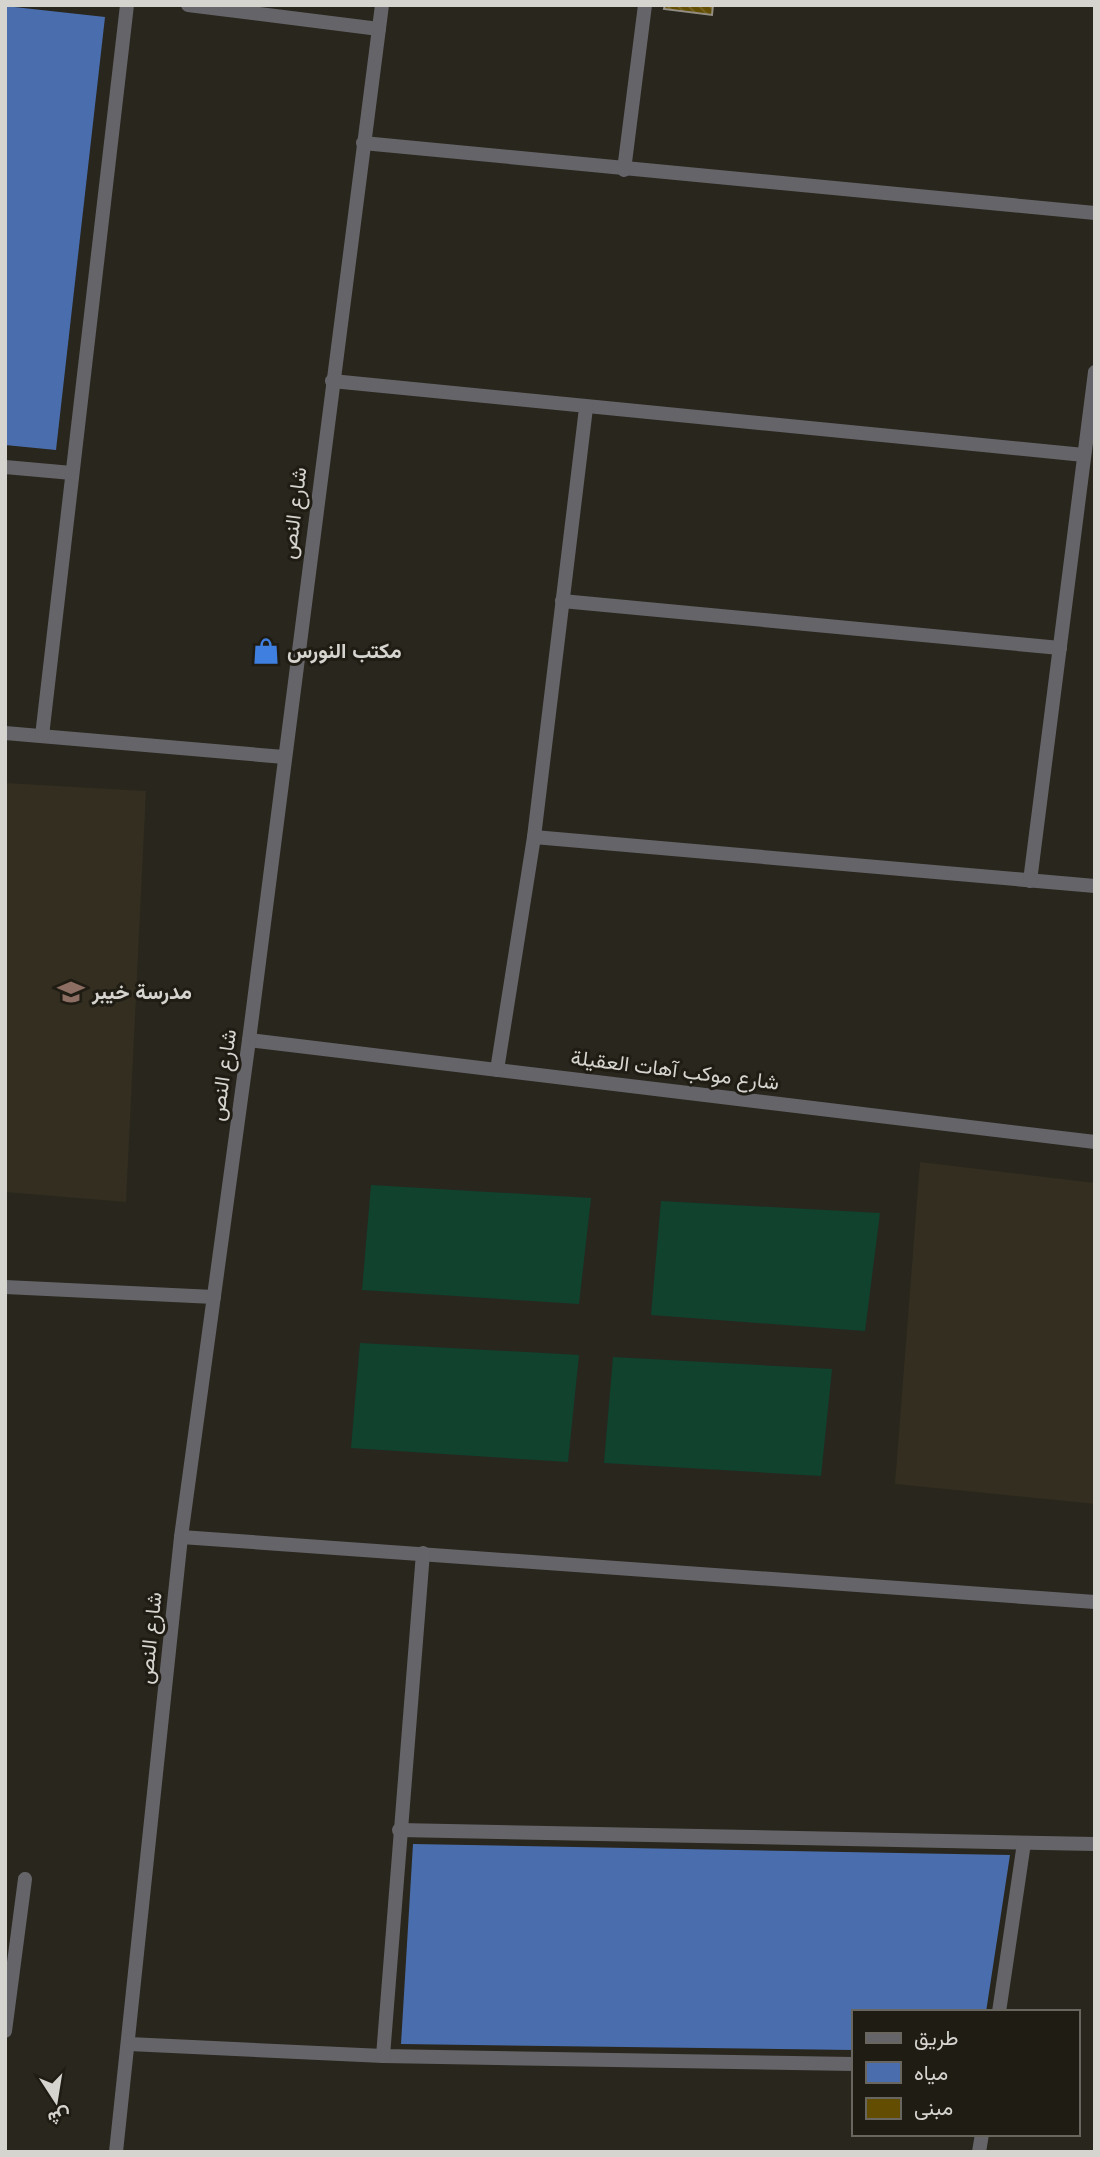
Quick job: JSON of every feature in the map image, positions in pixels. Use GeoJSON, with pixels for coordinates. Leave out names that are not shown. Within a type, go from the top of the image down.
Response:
{"type":"FeatureCollection","features":[{"type":"Feature","properties":{"kind":"street"},"geometry":{"type":"LineString","coordinates":[[42,736],[127,5]]}},
{"type":"Feature","properties":{"kind":"street"},"geometry":{"type":"LineString","coordinates":[[188,5],[379,29]]}},
{"type":"Feature","properties":{"kind":"street","name":"شارع النص"},"geometry":{"type":"LineString","coordinates":[[116,2152],[181,1537],[249,1040],[382,5]]}},
{"type":"Feature","properties":{"kind":"street"},"geometry":{"type":"LineString","coordinates":[[624,170],[645,5]]}},
{"type":"Feature","properties":{"kind":"street"},"geometry":{"type":"LineString","coordinates":[[363,143],[1095,214]]}},
{"type":"Feature","properties":{"kind":"street"},"geometry":{"type":"LineString","coordinates":[[1030,881],[1095,372]]}},
{"type":"Feature","properties":{"kind":"street"},"geometry":{"type":"LineString","coordinates":[[332,381],[1084,456]]}},
{"type":"Feature","properties":{"kind":"street"},"geometry":{"type":"LineString","coordinates":[[497,1070],[534,837],[586,408]]}},
{"type":"Feature","properties":{"kind":"street"},"geometry":{"type":"LineString","coordinates":[[5,467],[72,473]]}},
{"type":"Feature","properties":{"kind":"street"},"geometry":{"type":"LineString","coordinates":[[562,601],[1060,648]]}},
{"type":"Feature","properties":{"kind":"street"},"geometry":{"type":"LineString","coordinates":[[5,733],[284,757]]}},
{"type":"Feature","properties":{"kind":"street"},"geometry":{"type":"LineString","coordinates":[[534,837],[1095,887]]}},
{"type":"Feature","properties":{"kind":"street","name":"شارع موكب آهات العقيلة"},"geometry":{"type":"LineString","coordinates":[[249,1040],[1095,1142]]}},
{"type":"Feature","properties":{"kind":"street"},"geometry":{"type":"LineString","coordinates":[[5,1287],[214,1297]]}},
{"type":"Feature","properties":{"kind":"street"},"geometry":{"type":"LineString","coordinates":[[181,1537],[1095,1602]]}},
{"type":"Feature","properties":{"kind":"street"},"geometry":{"type":"LineString","coordinates":[[383,2056],[423,1553]]}},
{"type":"Feature","properties":{"kind":"street"},"geometry":{"type":"LineString","coordinates":[[399,1830],[1095,1844]]}},
{"type":"Feature","properties":{"kind":"street"},"geometry":{"type":"LineString","coordinates":[[999,2010],[1024,1843]]}},
{"type":"Feature","properties":{"kind":"street"},"geometry":{"type":"LineString","coordinates":[[5,2031],[25,1879]]}},
{"type":"Feature","properties":{"kind":"street"},"geometry":{"type":"LineString","coordinates":[[129,2044],[383,2056],[852,2064]]}},
{"type":"Feature","properties":{"kind":"shaded area","name":"مدرسة خيبر"},"geometry":{"type":"Polygon","coordinates":[[[5,783],[146,791],[126,1202],[5,1192],[5,783]]]}},
{"type":"Feature","properties":{"kind":"shaded area"},"geometry":{"type":"Polygon","coordinates":[[[920,1162],[1095,1183],[1095,1504],[895,1484],[920,1162]]]}},
{"type":"Feature","properties":{"kind":"green space"},"geometry":{"type":"Polygon","coordinates":[[[371,1185],[591,1198],[579,1304],[362,1290],[371,1185]]]}},
{"type":"Feature","properties":{"kind":"green space"},"geometry":{"type":"Polygon","coordinates":[[[661,1201],[880,1213],[865,1331],[651,1315],[661,1201]]]}},
{"type":"Feature","properties":{"kind":"green space"},"geometry":{"type":"Polygon","coordinates":[[[360,1343],[579,1355],[568,1462],[351,1448],[360,1343]]]}},
{"type":"Feature","properties":{"kind":"green space"},"geometry":{"type":"Polygon","coordinates":[[[613,1357],[832,1369],[821,1476],[604,1463],[613,1357]]]}},
{"type":"Feature","properties":{"kind":"water"},"geometry":{"type":"Polygon","coordinates":[[[5,6],[105,17],[56,450],[5,445],[5,6]]]}},
{"type":"Feature","properties":{"kind":"water"},"geometry":{"type":"Polygon","coordinates":[[[413,1844],[1010,1855],[986,2010],[852,2010],[852,2050],[401,2044],[413,1844]]]}},
{"type":"Feature","properties":{"kind":"building"},"geometry":{"type":"Polygon","coordinates":[[[665,5],[713,5],[712,15],[664,9],[665,5]]]}},
{"type":"Feature","properties":{"kind":"place","name":"مكتب النورس"},"geometry":{"type":"Point","coordinates":[266,651]}},
{"type":"Feature","properties":{"kind":"place","name":"مدرسة خيبر"},"geometry":{"type":"Point","coordinates":[71,992]}}]}
